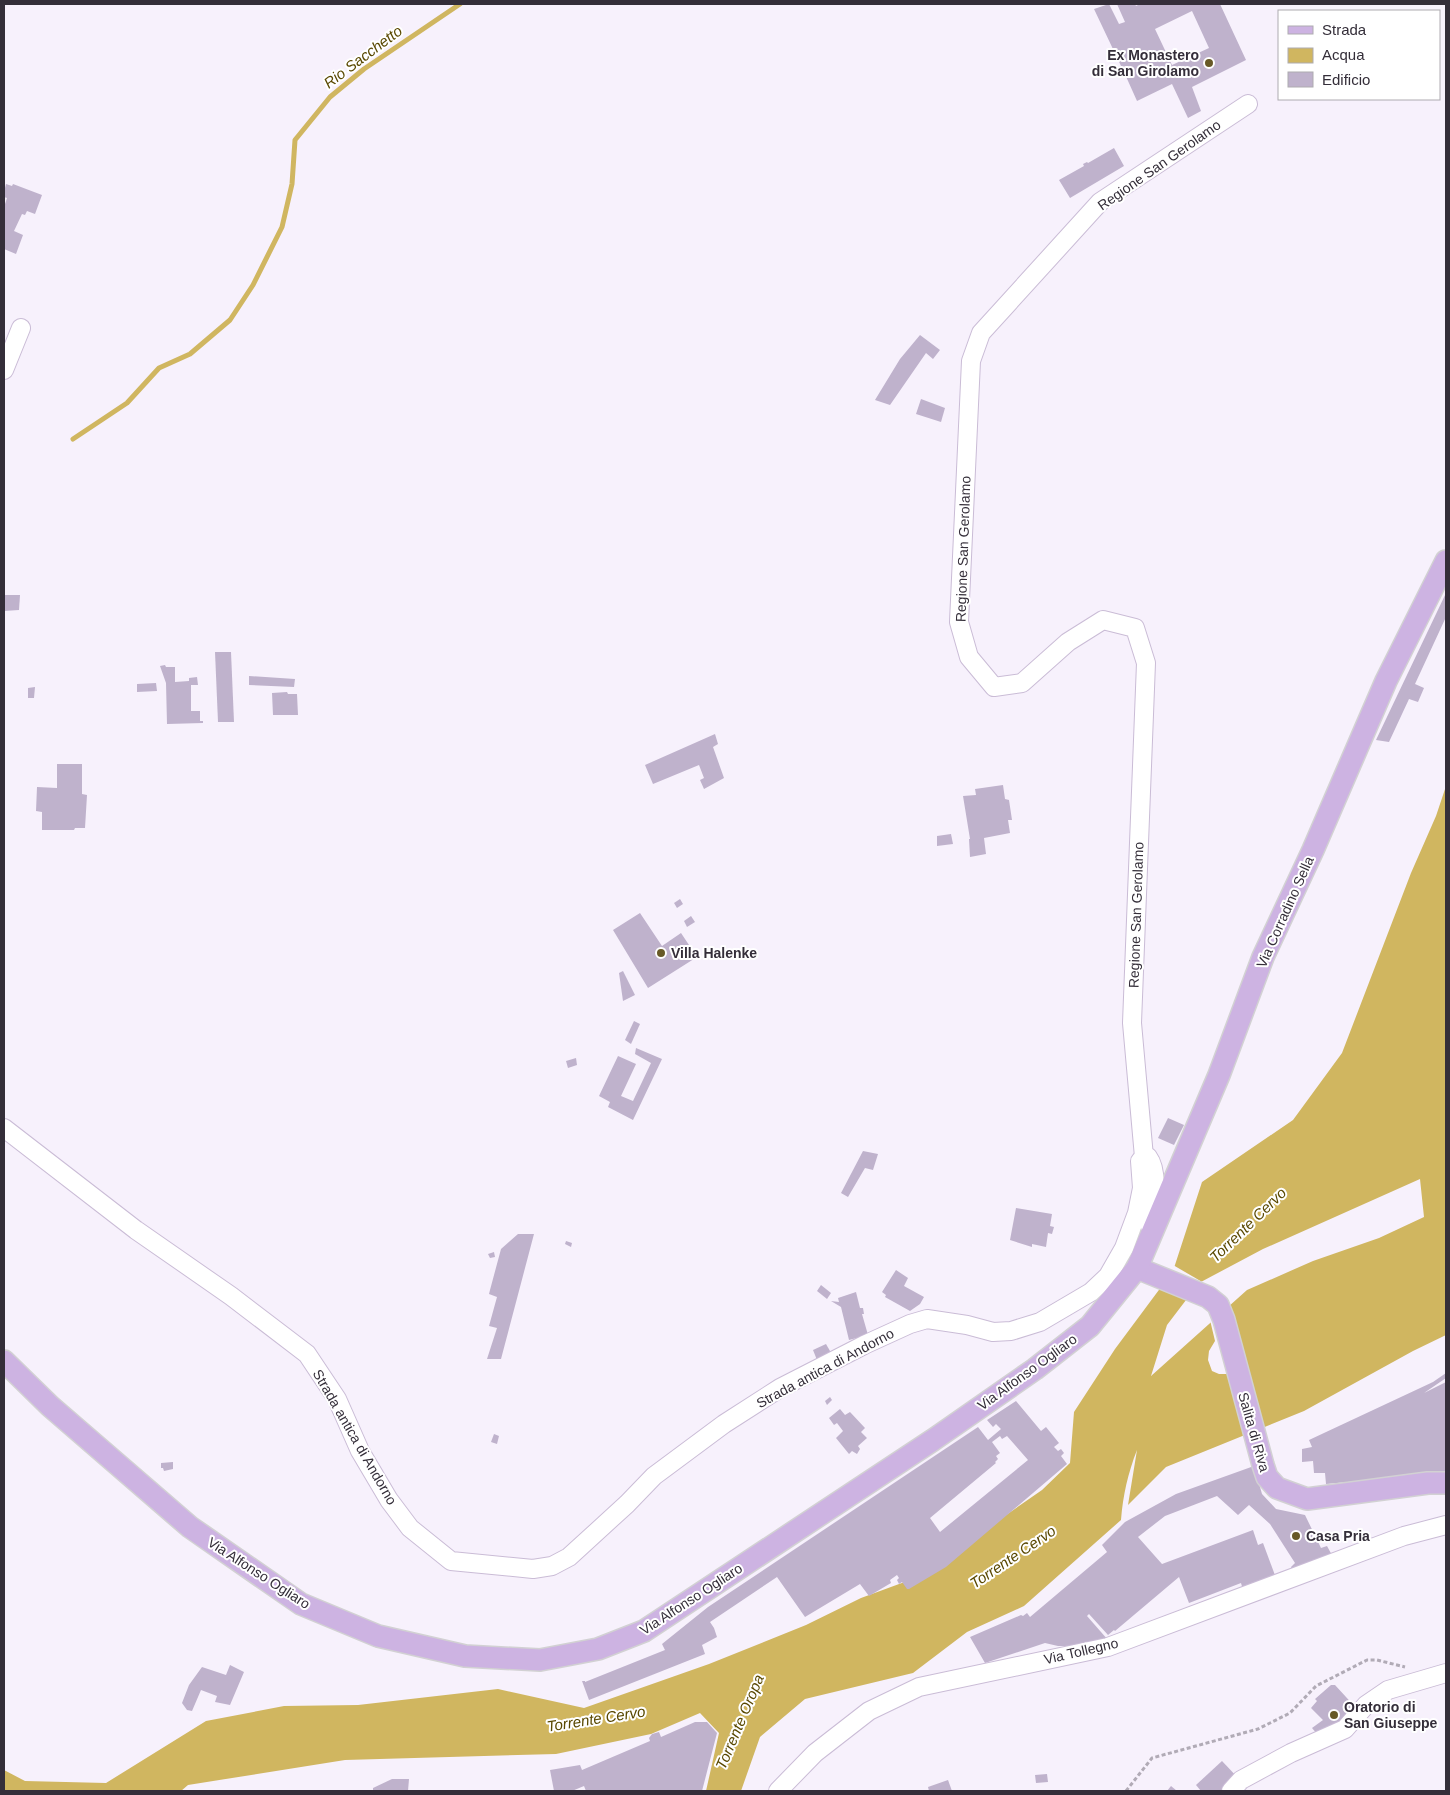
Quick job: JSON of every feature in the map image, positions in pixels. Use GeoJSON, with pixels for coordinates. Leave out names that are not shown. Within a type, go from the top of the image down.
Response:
{"type":"FeatureCollection","features":[{"type":"Feature","properties":{"kind":"main road","name":"Via Corradino Sella"},"geometry":{"type":"LineString","coordinates":[[1145,1271],[1147,1246],[1219,1075],[1264,957],[1313,850],[1386,681],[1446,561]]}},
{"type":"Feature","properties":{"kind":"main road","name":"Salita di Riva"},"geometry":{"type":"LineString","coordinates":[[1145,1271],[1208,1297],[1218,1305],[1224,1320],[1263,1465],[1268,1477],[1277,1488],[1307,1499],[1428,1482],[1446,1483]]}},
{"type":"Feature","properties":{"kind":"main road","name":"Via Alfonso Ogliaro"},"geometry":{"type":"LineString","coordinates":[[4,1361],[50,1406],[190,1526],[301,1604],[378,1636],[465,1656],[540,1660],[598,1649],[652,1626],[933,1440],[1035,1368],[1090,1326],[1145,1271]]}},
{"type":"Feature","properties":{"kind":"street","name":"Regione San Gerolamo"},"geometry":{"type":"LineString","coordinates":[[1142,1163],[1132,1023],[1146,663],[1135,628],[1103,620],[1068,642],[1022,683],[994,687],[969,657],[959,622],[970,361],[982,332],[1100,202],[1248,104]]}},
{"type":"Feature","properties":{"kind":"street"},"geometry":{"type":"LineString","coordinates":[[4,370],[21,328]]}},
{"type":"Feature","properties":{"kind":"street","name":"Strada antica di Andorno"},"geometry":{"type":"LineString","coordinates":[[4,1128],[136,1230],[232,1296],[307,1354],[337,1399],[360,1451],[389,1500],[410,1528],[450,1561],[533,1569],[552,1566],[569,1557],[627,1504],[654,1476],[724,1424],[780,1388],[864,1345],[910,1324],[928,1319],[967,1325],[992,1332],[1011,1331],[1040,1322],[1091,1292],[1108,1276],[1124,1248],[1137,1213],[1142,1188],[1142,1163]]}},
{"type":"Feature","properties":{"kind":"street"},"geometry":{"type":"LineString","coordinates":[[1142,1163],[1148,1158],[1152,1163],[1154,1176],[1153,1203],[1147,1246]]}},
{"type":"Feature","properties":{"kind":"street","name":"Via Tollegno"},"geometry":{"type":"LineString","coordinates":[[1404,1536],[1445,1513],[1446,1510]]}},
{"type":"Feature","properties":{"kind":"street","name":"Via Tollegno"},"geometry":{"type":"LineString","coordinates":[[778,1791],[815,1753],[869,1711],[920,1687],[1108,1647],[1404,1536],[1446,1525]]}},
{"type":"Feature","properties":{"kind":"street"},"geometry":{"type":"LineString","coordinates":[[1231,1791],[1241,1780],[1291,1753],[1345,1729],[1366,1705],[1388,1690],[1446,1673]]}},
{"type":"Feature","properties":{"kind":"path"},"geometry":{"type":"LineString","coordinates":[[1126,1791],[1152,1758],[1258,1729],[1290,1713],[1316,1686],[1368,1660],[1377,1660]]}},
{"type":"Feature","properties":{"kind":"water"},"geometry":{"type":"Polygon","coordinates":[[[1446,786],[1446,1335],[1304,1411],[1166,1467],[1128,1505],[1137,1450],[1126,1484],[1121,1520],[1024,1606],[967,1632],[913,1673],[805,1699],[760,1737],[741,1791],[706,1791],[719,1733],[700,1713],[651,1734],[556,1754],[345,1760],[188,1785],[181,1791],[4,1791],[4,1770],[25,1781],[106,1783],[206,1721],[284,1706],[358,1705],[498,1689],[584,1708],[709,1664],[806,1625],[861,1598],[929,1573],[1042,1490],[1070,1463],[1074,1412],[1115,1349],[1173,1271],[1202,1182],[1293,1120],[1342,1053],[1411,873],[1436,816],[1446,786]],[[1420,1179],[1263,1249],[1199,1283],[1167,1325],[1151,1376],[1247,1290],[1313,1261],[1379,1238],[1424,1217],[1420,1179]]]}},
{"type":"Feature","properties":{"kind":"pier"},"geometry":{"type":"Polygon","coordinates":[[[1173,1265],[1204,1283],[1200,1285],[1164,1280],[1173,1265]]]}},
{"type":"Feature","properties":{"kind":"pier"},"geometry":{"type":"Polygon","coordinates":[[[1230,1303],[1264,1430],[1245,1437],[1227,1374],[1219,1374],[1212,1371],[1208,1360],[1209,1351],[1215,1341],[1210,1320],[1230,1303]]]}},
{"type":"Feature","properties":{"kind":"building","name":"Ex Monastero di San Girolamo"},"geometry":{"type":"Polygon","coordinates":[[[1109,4],[1119,24],[1125,22],[1117,4],[1135,4],[1136,6],[1140,4],[1220,4],[1246,60],[1192,87],[1201,111],[1188,118],[1172,84],[1137,101],[1124,72],[1120,74],[1118,67],[1121,66],[1094,9],[1109,4]],[[1192,11],[1155,29],[1172,65],[1209,48],[1192,11]]]}},
{"type":"Feature","properties":{"kind":"building"},"geometry":{"type":"Polygon","coordinates":[[[1114,148],[1124,166],[1070,198],[1059,180],[1084,166],[1083,164],[1114,148]]]}},
{"type":"Feature","properties":{"kind":"building"},"geometry":{"type":"Polygon","coordinates":[[[6,184],[12,186],[13,184],[42,195],[35,214],[27,211],[25,215],[22,214],[14,231],[23,235],[16,254],[4,249],[4,207],[7,198],[4,197],[4,192],[6,184]]]}},
{"type":"Feature","properties":{"kind":"building"},"geometry":{"type":"Polygon","coordinates":[[[920,335],[940,350],[933,359],[926,353],[890,405],[875,400],[900,359],[920,335]]]}},
{"type":"Feature","properties":{"kind":"building"},"geometry":{"type":"Polygon","coordinates":[[[921,399],[945,408],[941,422],[916,414],[921,399]]]}},
{"type":"Feature","properties":{"kind":"building"},"geometry":{"type":"Polygon","coordinates":[[[1446,593],[1446,617],[1415,684],[1424,688],[1418,702],[1409,699],[1389,742],[1376,740],[1446,593]]]}},
{"type":"Feature","properties":{"kind":"building"},"geometry":{"type":"Polygon","coordinates":[[[4,595],[20,595],[19,610],[4,611],[4,595]]]}},
{"type":"Feature","properties":{"kind":"building"},"geometry":{"type":"Polygon","coordinates":[[[215,652],[231,652],[234,722],[218,722],[215,652]]]}},
{"type":"Feature","properties":{"kind":"building"},"geometry":{"type":"Polygon","coordinates":[[[165,665],[166,667],[175,667],[175,682],[189,681],[189,678],[197,677],[198,685],[191,685],[191,711],[200,711],[200,721],[203,721],[203,723],[167,724],[166,683],[160,666],[165,665]]]}},
{"type":"Feature","properties":{"kind":"building"},"geometry":{"type":"Polygon","coordinates":[[[249,676],[295,679],[294,687],[249,685],[249,676]]]}},
{"type":"Feature","properties":{"kind":"building"},"geometry":{"type":"Polygon","coordinates":[[[156,683],[157,691],[137,692],[137,684],[156,683]]]}},
{"type":"Feature","properties":{"kind":"building"},"geometry":{"type":"Polygon","coordinates":[[[35,687],[34,698],[28,698],[28,688],[35,687]]]}},
{"type":"Feature","properties":{"kind":"building"},"geometry":{"type":"Polygon","coordinates":[[[287,692],[288,694],[297,694],[298,715],[273,715],[272,693],[287,692]]]}},
{"type":"Feature","properties":{"kind":"building"},"geometry":{"type":"Polygon","coordinates":[[[715,734],[718,744],[713,747],[724,778],[704,789],[700,780],[704,778],[699,765],[653,784],[645,765],[715,734]]]}},
{"type":"Feature","properties":{"kind":"building"},"geometry":{"type":"Polygon","coordinates":[[[57,764],[82,764],[82,794],[87,795],[85,828],[42,830],[42,812],[36,811],[37,787],[57,788],[57,764]]]}},
{"type":"Feature","properties":{"kind":"building"},"geometry":{"type":"Polygon","coordinates":[[[1003,785],[1005,799],[1009,800],[1012,820],[1008,820],[1010,833],[984,838],[986,854],[970,857],[970,839],[963,796],[976,795],[975,789],[1003,785]]]}},
{"type":"Feature","properties":{"kind":"building"},"geometry":{"type":"Polygon","coordinates":[[[951,834],[953,844],[937,846],[937,836],[951,834]]]}},
{"type":"Feature","properties":{"kind":"building"},"geometry":{"type":"Polygon","coordinates":[[[680,899],[683,904],[677,908],[674,903],[680,899]]]}},
{"type":"Feature","properties":{"kind":"building","name":"Villa Halenke"},"geometry":{"type":"Polygon","coordinates":[[[640,913],[662,946],[681,933],[697,957],[648,988],[613,930],[640,913]]]}},
{"type":"Feature","properties":{"kind":"building"},"geometry":{"type":"Polygon","coordinates":[[[691,916],[695,922],[687,927],[684,921],[691,916]]]}},
{"type":"Feature","properties":{"kind":"building"},"geometry":{"type":"Polygon","coordinates":[[[623,971],[635,995],[623,1001],[619,973],[623,971]]]}},
{"type":"Feature","properties":{"kind":"building"},"geometry":{"type":"Polygon","coordinates":[[[634,1021],[640,1024],[631,1044],[625,1040],[634,1021]]]}},
{"type":"Feature","properties":{"kind":"building"},"geometry":{"type":"Polygon","coordinates":[[[636,1048],[662,1059],[633,1120],[608,1107],[610,1102],[599,1096],[618,1056],[636,1064],[621,1096],[633,1101],[651,1063],[635,1054],[636,1048]]]}},
{"type":"Feature","properties":{"kind":"building"},"geometry":{"type":"Polygon","coordinates":[[[576,1058],[577,1065],[568,1068],[566,1061],[576,1058]]]}},
{"type":"Feature","properties":{"kind":"building"},"geometry":{"type":"Polygon","coordinates":[[[1168,1118],[1184,1125],[1174,1145],[1158,1138],[1168,1118]]]}},
{"type":"Feature","properties":{"kind":"building"},"geometry":{"type":"Polygon","coordinates":[[[863,1151],[878,1154],[873,1170],[865,1168],[848,1197],[841,1193],[863,1151]]]}},
{"type":"Feature","properties":{"kind":"building"},"geometry":{"type":"Polygon","coordinates":[[[1016,1208],[1052,1214],[1050,1226],[1054,1227],[1052,1234],[1048,1233],[1046,1247],[1032,1244],[1032,1247],[1010,1240],[1016,1208]]]}},
{"type":"Feature","properties":{"kind":"building"},"geometry":{"type":"Polygon","coordinates":[[[518,1234],[534,1234],[501,1359],[487,1359],[497,1328],[489,1326],[497,1297],[489,1294],[501,1249],[518,1234]]]}},
{"type":"Feature","properties":{"kind":"building"},"geometry":{"type":"Polygon","coordinates":[[[566,1241],[572,1243],[571,1247],[565,1244],[566,1241]]]}},
{"type":"Feature","properties":{"kind":"building"},"geometry":{"type":"Polygon","coordinates":[[[494,1252],[495,1257],[490,1258],[488,1254],[494,1252]]]}},
{"type":"Feature","properties":{"kind":"building"},"geometry":{"type":"Polygon","coordinates":[[[896,1270],[908,1278],[904,1286],[924,1297],[920,1304],[910,1311],[885,1297],[886,1295],[882,1292],[896,1270]]]}},
{"type":"Feature","properties":{"kind":"building"},"geometry":{"type":"Polygon","coordinates":[[[821,1285],[831,1293],[827,1299],[817,1291],[821,1285]]]}},
{"type":"Feature","properties":{"kind":"building"},"geometry":{"type":"Polygon","coordinates":[[[856,1292],[860,1308],[863,1308],[864,1314],[862,1314],[868,1335],[849,1340],[841,1307],[831,1301],[839,1302],[838,1298],[856,1292]]]}},
{"type":"Feature","properties":{"kind":"building"},"geometry":{"type":"Polygon","coordinates":[[[826,1344],[834,1358],[819,1365],[813,1350],[826,1344]]]}},
{"type":"Feature","properties":{"kind":"building"},"geometry":{"type":"Polygon","coordinates":[[[1446,1373],[1446,1378],[1424,1393],[1446,1382],[1446,1473],[1326,1484],[1325,1473],[1314,1473],[1313,1461],[1302,1462],[1302,1449],[1312,1447],[1309,1440],[1433,1382],[1446,1373]]]}},
{"type":"Feature","properties":{"kind":"building"},"geometry":{"type":"Polygon","coordinates":[[[830,1397],[832,1400],[827,1405],[825,1401],[830,1397]]]}},
{"type":"Feature","properties":{"kind":"building"},"geometry":{"type":"Polygon","coordinates":[[[1016,1401],[1041,1431],[1046,1427],[1059,1443],[1054,1447],[1058,1451],[1061,1449],[1064,1453],[1061,1456],[1067,1464],[946,1567],[909,1589],[902,1582],[899,1584],[897,1575],[890,1580],[891,1583],[869,1596],[860,1584],[805,1617],[777,1577],[710,1622],[717,1637],[702,1645],[705,1654],[589,1700],[582,1681],[585,1682],[665,1650],[662,1644],[708,1607],[978,1427],[988,1440],[1001,1429],[996,1424],[993,1427],[987,1420],[1016,1401]],[[1000,1436],[992,1442],[1000,1453],[996,1456],[998,1459],[996,1463],[930,1518],[940,1532],[1028,1460],[1007,1436],[1002,1439],[1000,1436]]]}},
{"type":"Feature","properties":{"kind":"building"},"geometry":{"type":"Polygon","coordinates":[[[840,1409],[845,1415],[850,1412],[865,1428],[861,1432],[867,1438],[858,1446],[860,1449],[857,1454],[852,1451],[849,1454],[836,1438],[843,1431],[837,1423],[834,1425],[829,1418],[840,1409]]]}},
{"type":"Feature","properties":{"kind":"building"},"geometry":{"type":"Polygon","coordinates":[[[494,1434],[499,1436],[497,1444],[491,1442],[494,1434]]]}},
{"type":"Feature","properties":{"kind":"building"},"geometry":{"type":"Polygon","coordinates":[[[173,1462],[173,1469],[164,1471],[161,1468],[161,1463],[173,1462]]]}},
{"type":"Feature","properties":{"kind":"building"},"geometry":{"type":"Polygon","coordinates":[[[1254,1466],[1262,1494],[1276,1509],[1305,1515],[1321,1548],[1327,1546],[1333,1557],[1292,1570],[1291,1567],[1295,1563],[1270,1524],[1249,1505],[1238,1515],[1217,1496],[1165,1516],[1138,1537],[1162,1564],[1253,1530],[1258,1545],[1263,1543],[1276,1578],[1243,1590],[1241,1583],[1189,1603],[1179,1577],[1108,1635],[1089,1614],[1087,1616],[1108,1640],[1089,1645],[1070,1646],[1045,1643],[985,1663],[970,1637],[1027,1613],[1030,1617],[1107,1552],[1102,1545],[1125,1522],[1176,1494],[1254,1466]]]}},
{"type":"Feature","properties":{"kind":"building"},"geometry":{"type":"Polygon","coordinates":[[[230,1665],[244,1672],[230,1705],[215,1702],[217,1696],[201,1690],[192,1711],[187,1710],[182,1703],[189,1685],[202,1667],[226,1675],[230,1665]]]}},
{"type":"Feature","properties":{"kind":"building","name":"Oratorio di San Giuseppe"},"geometry":{"type":"Polygon","coordinates":[[[1331,1685],[1335,1685],[1357,1709],[1342,1724],[1318,1735],[1312,1728],[1323,1720],[1311,1708],[1317,1701],[1315,1699],[1331,1685]]]}},
{"type":"Feature","properties":{"kind":"building"},"geometry":{"type":"Polygon","coordinates":[[[695,1722],[707,1722],[717,1733],[702,1791],[586,1791],[584,1786],[572,1791],[554,1791],[550,1770],[580,1765],[582,1770],[650,1741],[649,1738],[652,1734],[659,1732],[661,1737],[695,1722]]]}},
{"type":"Feature","properties":{"kind":"building"},"geometry":{"type":"Polygon","coordinates":[[[1222,1761],[1239,1779],[1224,1791],[1201,1791],[1196,1785],[1222,1761]]]}},
{"type":"Feature","properties":{"kind":"building"},"geometry":{"type":"Polygon","coordinates":[[[1047,1774],[1048,1782],[1036,1783],[1035,1775],[1047,1774]]]}},
{"type":"Feature","properties":{"kind":"building"},"geometry":{"type":"Polygon","coordinates":[[[392,1779],[409,1779],[408,1791],[373,1791],[373,1788],[392,1779]]]}},
{"type":"Feature","properties":{"kind":"building"},"geometry":{"type":"Polygon","coordinates":[[[948,1780],[952,1791],[929,1791],[928,1787],[948,1780]]]}},
{"type":"Feature","properties":{"kind":"building"},"geometry":{"type":"Polygon","coordinates":[[[1171,1786],[1177,1791],[1167,1791],[1171,1786]]]}},
{"type":"Feature","properties":{"kind":"waterway","name":"Rio Sacchetto"},"geometry":{"type":"LineString","coordinates":[[73,439],[127,403],[159,368],[190,354],[230,320],[253,285],[282,227],[292,184],[295,140],[330,97],[364,69],[460,4]]}},
{"type":"Feature","properties":{"kind":"place","name":"Ex Monastero di San Girolamo"},"geometry":{"type":"Point","coordinates":[1209,63]}},
{"type":"Feature","properties":{"kind":"place","name":"Villa Halenke"},"geometry":{"type":"Point","coordinates":[661,953]}},
{"type":"Feature","properties":{"kind":"place","name":"Casa Pria"},"geometry":{"type":"Point","coordinates":[1296,1536]}},
{"type":"Feature","properties":{"kind":"place","name":"Oratorio di San Giuseppe"},"geometry":{"type":"Point","coordinates":[1334,1715]}},
{"type":"Feature","properties":{"kind":"water label","name":"Torrente Cervo"},"geometry":{"type":"Point","coordinates":[1248,1225]}},
{"type":"Feature","properties":{"kind":"water label","name":"Torrente Cervo"},"geometry":{"type":"Point","coordinates":[1013,1557]}},
{"type":"Feature","properties":{"kind":"water label","name":"Torrente Cervo"},"geometry":{"type":"Point","coordinates":[596,1719]}},
{"type":"Feature","properties":{"kind":"water label","name":"Torrente Oropa"},"geometry":{"type":"Point","coordinates":[740,1722]}}]}
